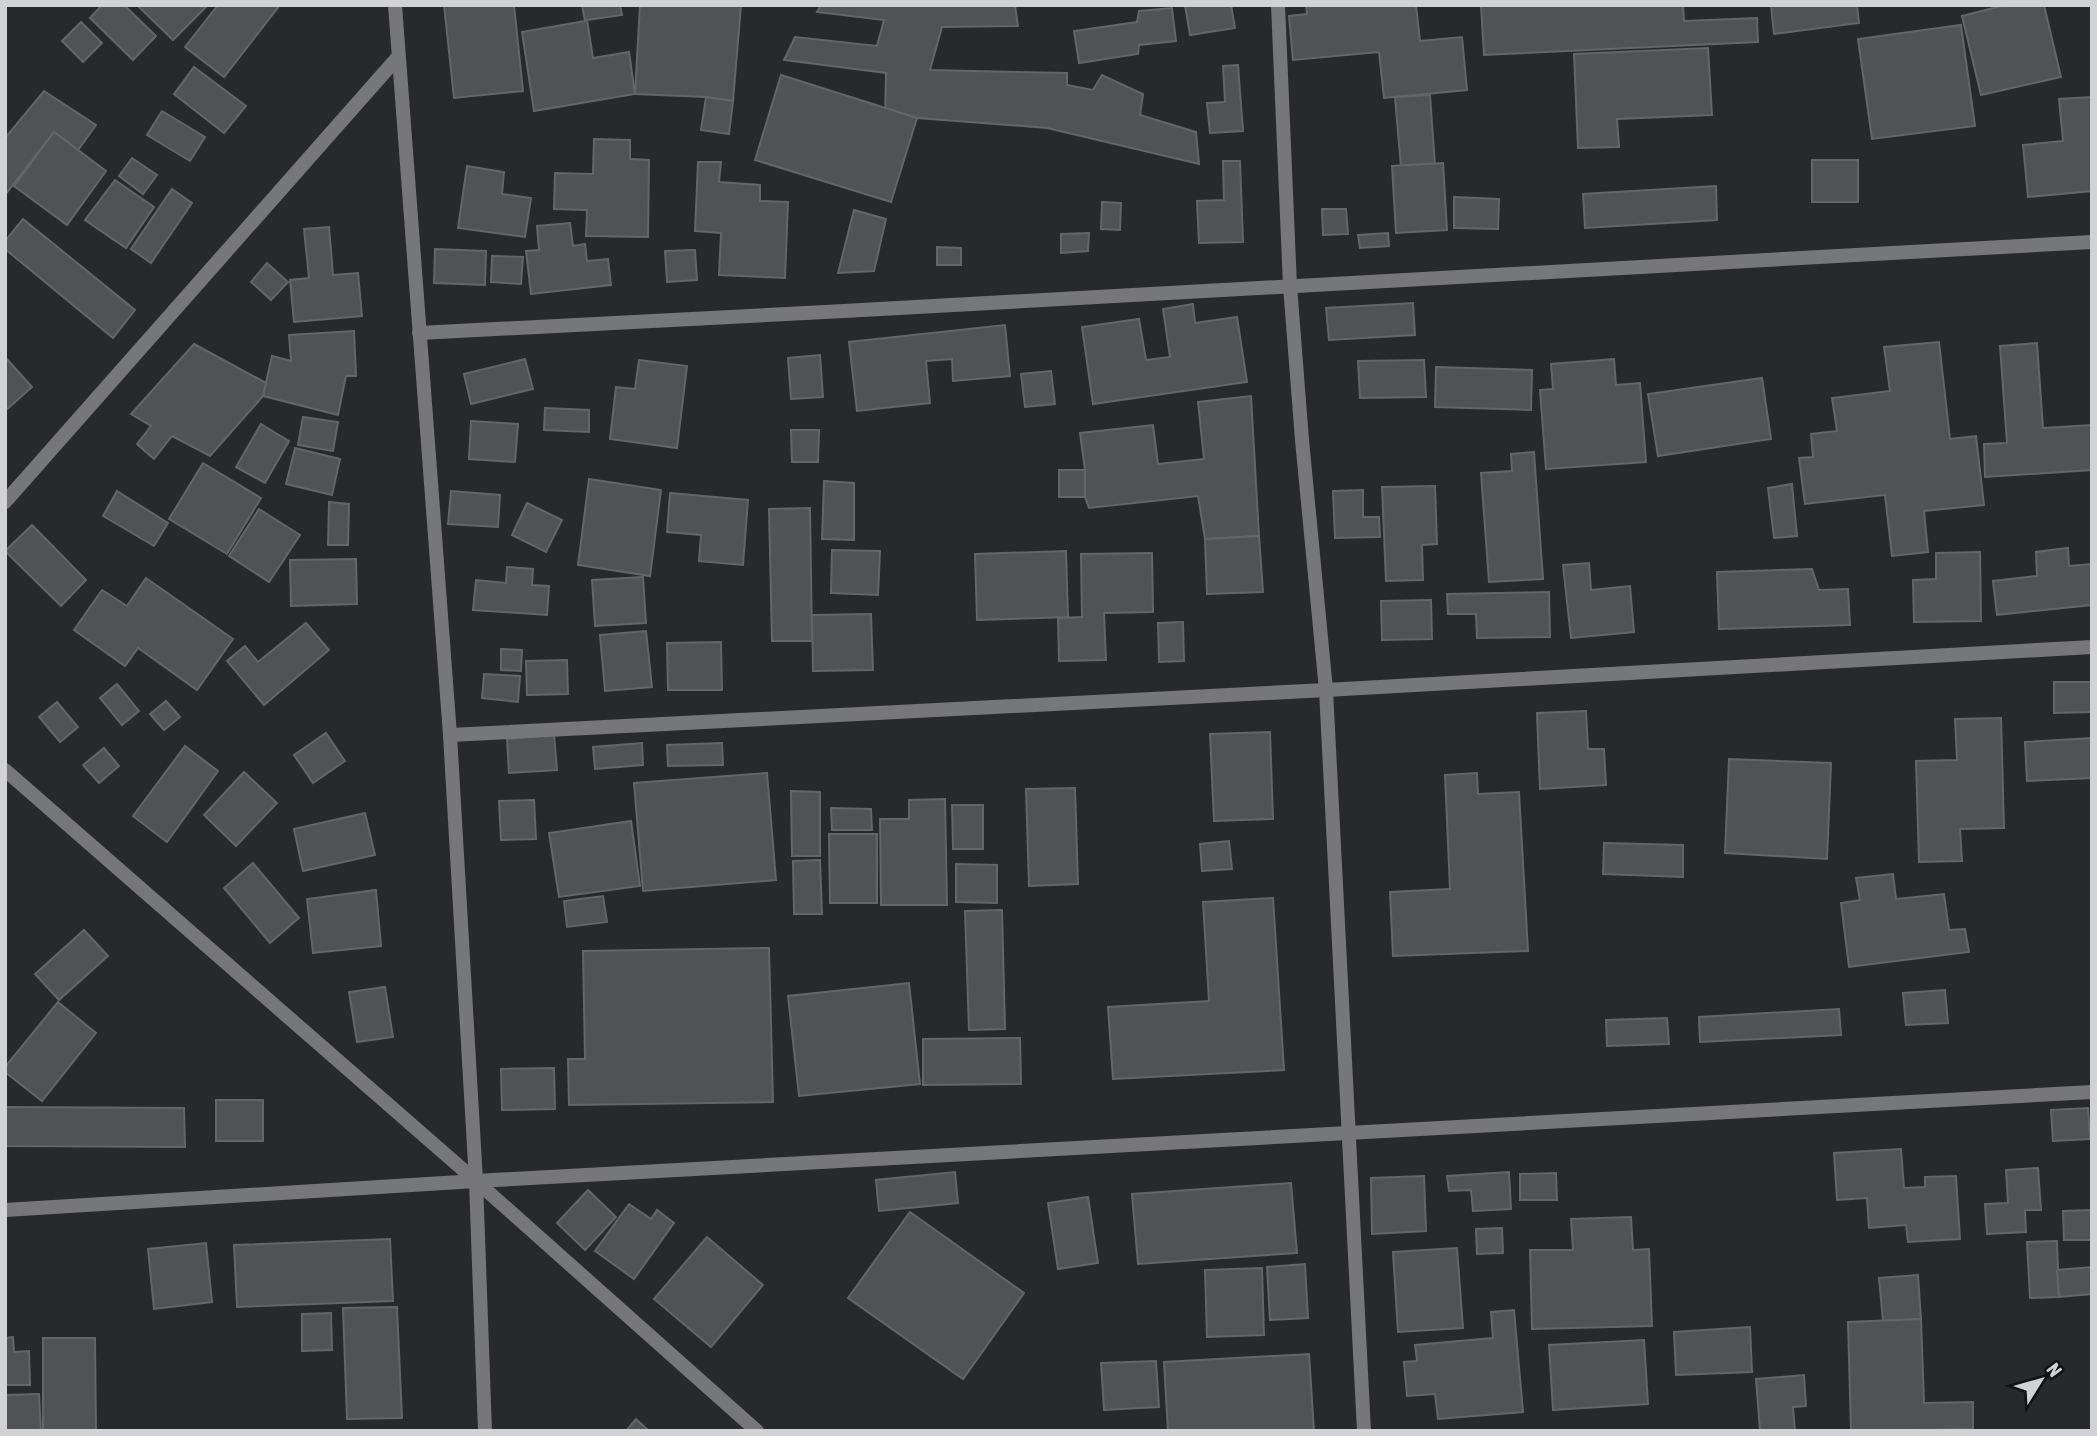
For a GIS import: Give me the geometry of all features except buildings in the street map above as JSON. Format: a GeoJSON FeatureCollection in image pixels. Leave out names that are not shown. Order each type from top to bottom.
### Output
{"type":"FeatureCollection","features":[{"type":"Feature","properties":{"kind":"street"},"geometry":{"type":"LineString","coordinates":[[395,5],[450,735],[476,1181],[485,1431]]}},
{"type":"Feature","properties":{"kind":"street"},"geometry":{"type":"LineString","coordinates":[[1278,5],[1290,286],[1326,690],[1364,1431]]}},
{"type":"Feature","properties":{"kind":"street"},"geometry":{"type":"LineString","coordinates":[[5,502],[398,57]]}},
{"type":"Feature","properties":{"kind":"street"},"geometry":{"type":"LineString","coordinates":[[419,333],[2092,242]]}},
{"type":"Feature","properties":{"kind":"street"},"geometry":{"type":"LineString","coordinates":[[450,735],[2092,648]]}},
{"type":"Feature","properties":{"kind":"street"},"geometry":{"type":"LineString","coordinates":[[5,770],[476,1181],[757,1431]]}},
{"type":"Feature","properties":{"kind":"street"},"geometry":{"type":"LineString","coordinates":[[5,1210],[476,1181],[2092,1092]]}}]}
